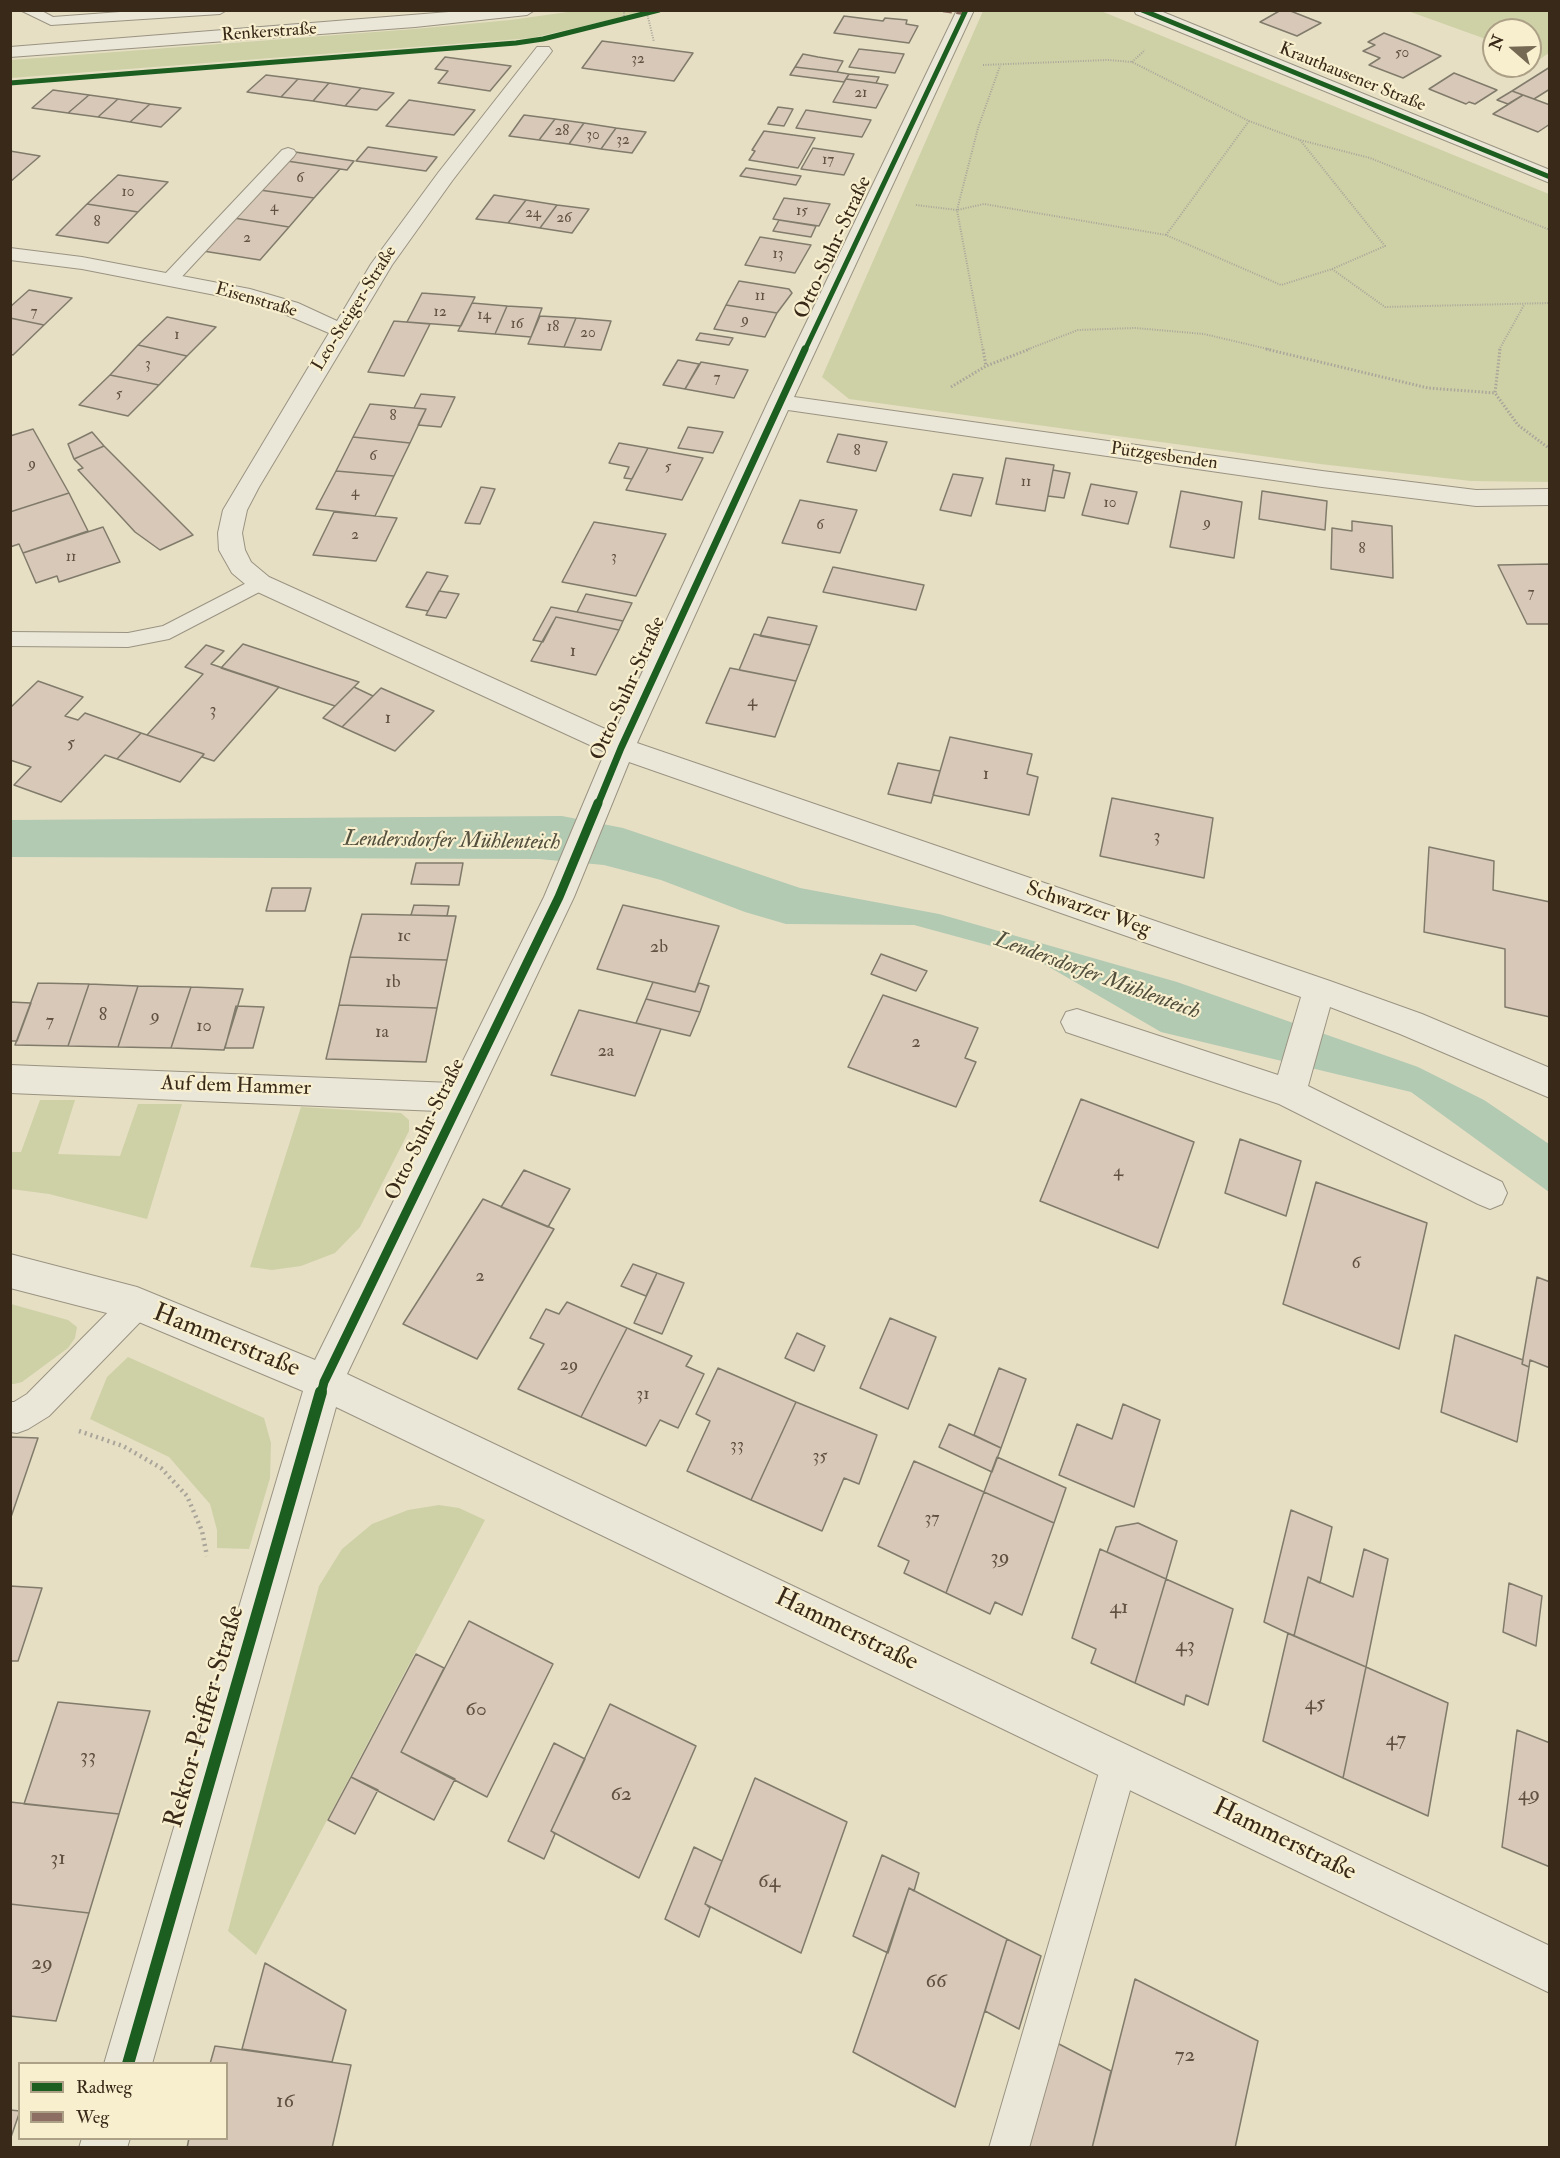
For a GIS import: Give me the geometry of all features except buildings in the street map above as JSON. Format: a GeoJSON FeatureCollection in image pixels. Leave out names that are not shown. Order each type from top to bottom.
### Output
{"type":"FeatureCollection","features":[{"type":"Feature","properties":{"kind":"street","name":"Renkerstraße"},"geometry":{"type":"LineString","coordinates":[[10,52],[415,22],[527,10]]}},
{"type":"Feature","properties":{"kind":"street","name":"Otto-Suhr-Straße"},"geometry":{"type":"LineString","coordinates":[[324,1382],[559,897],[621,748],[780,402],[966,10]]}},
{"type":"Feature","properties":{"kind":"street","name":"Krauthausener Straße"},"geometry":{"type":"LineString","coordinates":[[1142,10],[1550,177]]}},
{"type":"Feature","properties":{"kind":"street","name":"Leo-Steiger-Straße"},"geometry":{"type":"LineString","coordinates":[[543,51],[445,177],[389,254],[340,330],[235,510],[230,533],[232,550],[241,567],[260,583],[621,748]]}},
{"type":"Feature","properties":{"kind":"street","name":"Eisenstraße"},"geometry":{"type":"LineString","coordinates":[[10,254],[82,263],[250,295],[290,308],[340,330]]}},
{"type":"Feature","properties":{"kind":"street","name":"Pützgesbenden"},"geometry":{"type":"LineString","coordinates":[[780,402],[1322,480],[1476,498],[1550,497]]}},
{"type":"Feature","properties":{"kind":"street","name":"Schwarzer Weg"},"geometry":{"type":"LineString","coordinates":[[621,748],[1316,1002],[1411,1024],[1550,1084]]}},
{"type":"Feature","properties":{"kind":"street"},"geometry":{"type":"LineString","coordinates":[[1291,1085],[1316,1002]]}},
{"type":"Feature","properties":{"kind":"street"},"geometry":{"type":"LineString","coordinates":[[1077,1023],[1291,1085],[1490,1193]]}},
{"type":"Feature","properties":{"kind":"street","name":"Auf dem Hammer"},"geometry":{"type":"LineString","coordinates":[[10,1079],[461,1098]]}},
{"type":"Feature","properties":{"kind":"street","name":"Hammerstraße"},"geometry":{"type":"LineString","coordinates":[[10,1271],[137,1305],[324,1382],[1550,1970]]}},
{"type":"Feature","properties":{"kind":"street","name":"Rektor-Peiffer-Straße"},"geometry":{"type":"LineString","coordinates":[[129,2062],[324,1382]]}},
{"type":"Feature","properties":{"kind":"lane"},"geometry":{"type":"LineString","coordinates":[[27,10],[51,21],[220,10]]}},
{"type":"Feature","properties":{"kind":"lane"},"geometry":{"type":"LineString","coordinates":[[170,279],[288,153]]}},
{"type":"Feature","properties":{"kind":"lane"},"geometry":{"type":"LineString","coordinates":[[10,639],[128,640],[169,632],[260,583]]}},
{"type":"Feature","properties":{"kind":"lane","name":"Hammerstraße"},"geometry":{"type":"LineString","coordinates":[[14,1417],[38,1405],[137,1305]]}},
{"type":"Feature","properties":{"kind":"lane"},"geometry":{"type":"LineString","coordinates":[[1009,2148],[1120,1762]]}},
{"type":"Feature","properties":{"kind":"path"},"geometry":{"type":"LineString","coordinates":[[624,10],[624,18]]}},
{"type":"Feature","properties":{"kind":"path"},"geometry":{"type":"LineString","coordinates":[[647,13],[654,42]]}},
{"type":"Feature","properties":{"kind":"path"},"geometry":{"type":"LineString","coordinates":[[943,60],[1000,66],[1124,60],[1152,70],[1249,121],[1299,140],[1370,158],[1550,230]]}},
{"type":"Feature","properties":{"kind":"path"},"geometry":{"type":"LineString","coordinates":[[986,366],[957,210],[978,128],[1000,66]]}},
{"type":"Feature","properties":{"kind":"path"},"geometry":{"type":"LineString","coordinates":[[1166,235],[1249,121]]}},
{"type":"Feature","properties":{"kind":"path"},"geometry":{"type":"LineString","coordinates":[[876,200],[957,210],[984,204],[1166,235],[1281,285],[1332,269],[1385,246],[1299,140]]}},
{"type":"Feature","properties":{"kind":"path"},"geometry":{"type":"LineString","coordinates":[[1332,269],[1385,307],[1550,303]]}},
{"type":"Feature","properties":{"kind":"path"},"geometry":{"type":"LineString","coordinates":[[1525,304],[1499,350],[1495,393],[1518,425],[1550,449]]}},
{"type":"Feature","properties":{"kind":"path"},"geometry":{"type":"LineString","coordinates":[[897,419],[986,366],[1078,330],[1135,328],[1204,334],[1428,388],[1495,393]]}},
{"type":"Feature","properties":{"kind":"path"},"geometry":{"type":"LineString","coordinates":[[14,1417],[67,1426],[123,1446],[161,1468],[187,1497],[202,1531],[207,1556]]}},
{"type":"Feature","properties":{"kind":"shaded area"},"geometry":{"type":"Polygon","coordinates":[[[575,11],[648,11],[532,38],[11,78],[11,60],[414,29],[575,11]]]}},
{"type":"Feature","properties":{"kind":"shaded area"},"geometry":{"type":"Polygon","coordinates":[[[983,11],[1101,11],[1549,194],[1549,482],[1471,481],[1320,464],[849,399],[822,377],[983,11]]]}},
{"type":"Feature","properties":{"kind":"shaded area"},"geometry":{"type":"Polygon","coordinates":[[[1408,11],[1549,11],[1549,53],[1542,58],[1542,18],[1482,18],[1482,38],[1408,11]]]}},
{"type":"Feature","properties":{"kind":"shaded area"},"geometry":{"type":"Polygon","coordinates":[[[40,1100],[75,1100],[58,1154],[120,1156],[138,1104],[182,1104],[147,1219],[49,1194],[11,1189],[11,1152],[21,1152],[40,1100]]]}},
{"type":"Feature","properties":{"kind":"shaded area"},"geometry":{"type":"Polygon","coordinates":[[[301,1107],[401,1113],[409,1120],[409,1131],[360,1227],[335,1253],[301,1266],[272,1270],[250,1267],[301,1107]]]}},
{"type":"Feature","properties":{"kind":"shaded area"},"geometry":{"type":"Polygon","coordinates":[[[11,1304],[68,1320],[77,1327],[75,1338],[68,1348],[22,1382],[14,1384],[10,1384],[11,1304]]]}},
{"type":"Feature","properties":{"kind":"shaded area"},"geometry":{"type":"Polygon","coordinates":[[[128,1357],[264,1418],[271,1443],[270,1478],[249,1549],[217,1548],[217,1530],[210,1504],[169,1457],[90,1419],[107,1377],[128,1357]]]}},
{"type":"Feature","properties":{"kind":"shaded area"},"geometry":{"type":"Polygon","coordinates":[[[439,1505],[459,1508],[485,1520],[256,1955],[228,1931],[319,1586],[342,1549],[372,1524],[408,1510],[439,1505]]]}},
{"type":"Feature","properties":{"kind":"water","name":"Lendersdorfer Mühlenteich"},"geometry":{"type":"Polygon","coordinates":[[[562,816],[623,828],[800,888],[939,914],[1177,982],[1418,1067],[1484,1100],[1549,1144],[1549,1192],[1411,1092],[1161,1032],[1032,957],[914,925],[786,924],[745,912],[661,880],[604,865],[539,859],[11,857],[10,820],[562,816]]]}},
{"type":"Feature","properties":{"kind":"marked path"},"geometry":{"type":"LineString","coordinates":[[943,10],[965,13]]}},
{"type":"Feature","properties":{"kind":"cycle path"},"geometry":{"type":"LineString","coordinates":[[10,83],[516,43],[543,39],[659,10]]}},
{"type":"Feature","properties":{"kind":"cycle path"},"geometry":{"type":"LineString","coordinates":[[129,2062],[324,1382],[559,897],[621,748],[780,402],[966,10]]}},
{"type":"Feature","properties":{"kind":"cycle path"},"geometry":{"type":"LineString","coordinates":[[1142,10],[1550,177]]}}]}
